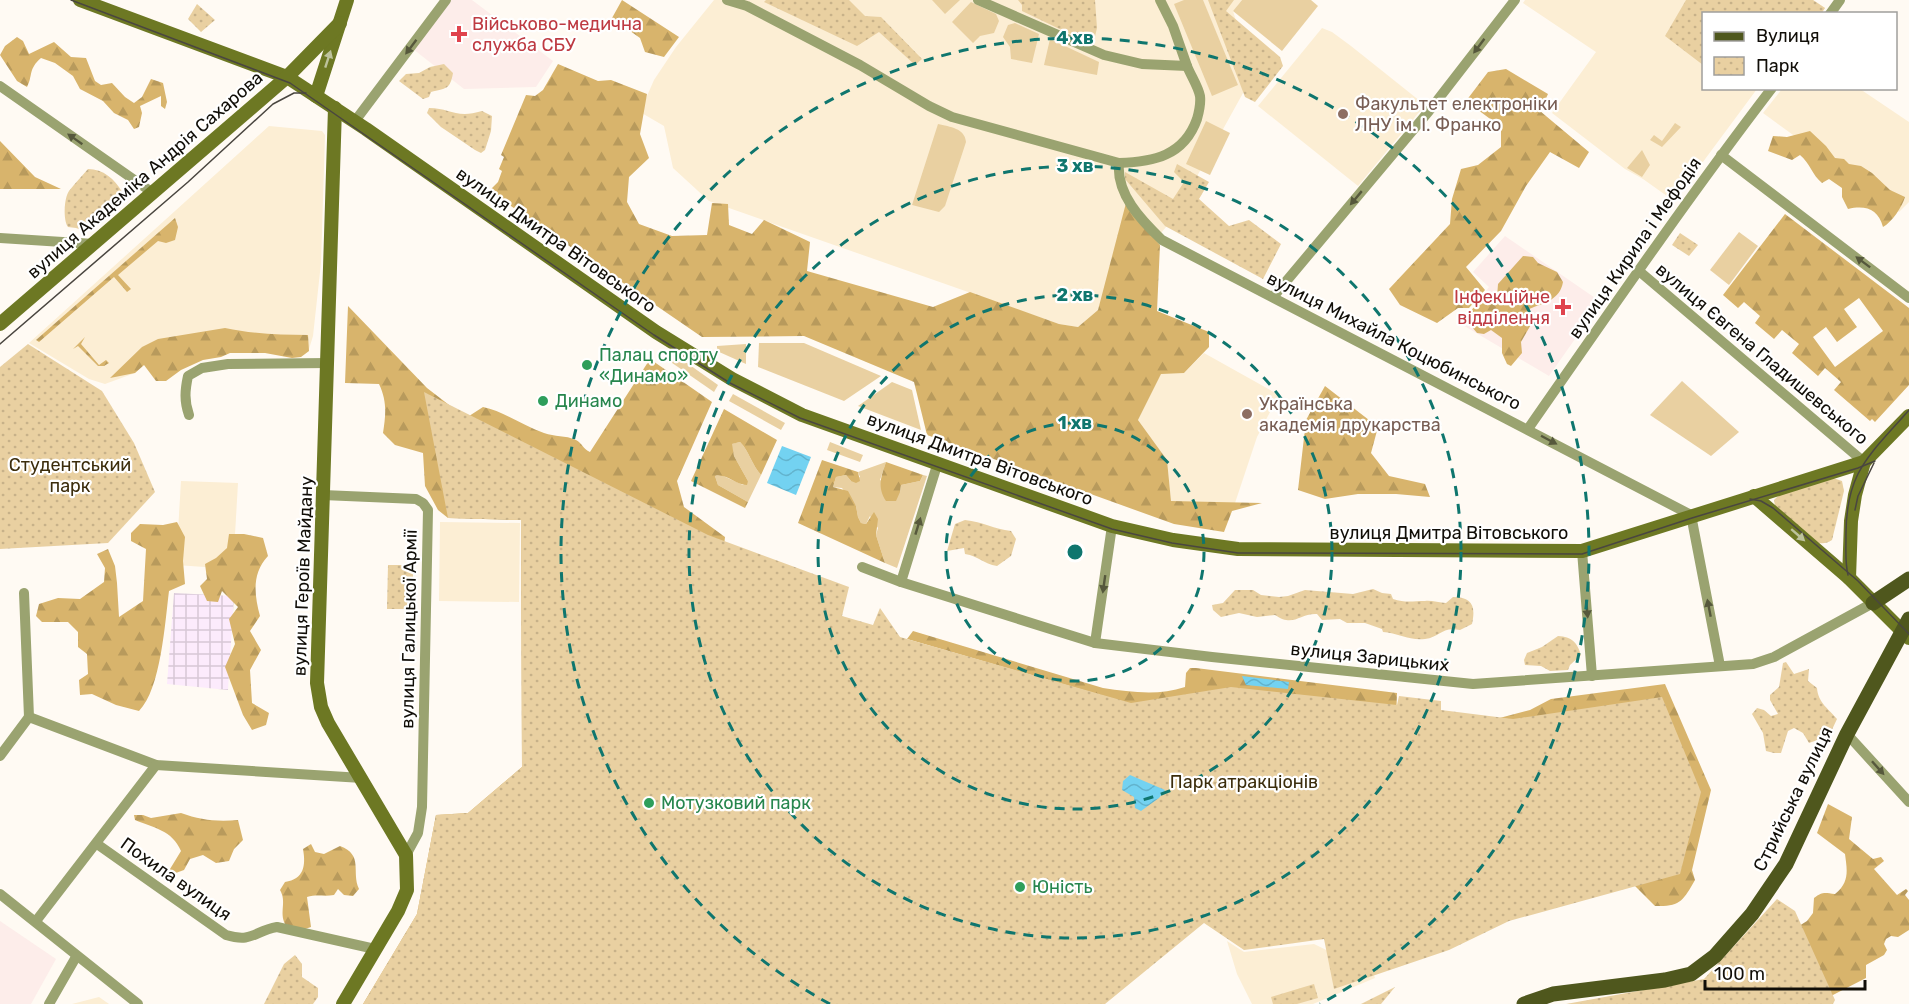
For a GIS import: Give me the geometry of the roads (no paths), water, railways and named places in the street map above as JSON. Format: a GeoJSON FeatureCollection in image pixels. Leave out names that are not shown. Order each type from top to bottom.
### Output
{"type":"FeatureCollection","features":[{"type":"Feature","properties":{"kind":"main road","name":"вулиця Дмитра Вітовського"},"geometry":{"type":"LineString","coordinates":[[81,0],[287,77],[355,121],[656,332],[732,379],[802,415],[1112,526],[1173,540],[1238,549],[1582,551],[1864,462]]}},
{"type":"Feature","properties":{"kind":"main road"},"geometry":{"type":"LineString","coordinates":[[316,96],[347,0]]}},
{"type":"Feature","properties":{"kind":"main road","name":"вулиця Академіка Андрія Сахарова"},"geometry":{"type":"LineString","coordinates":[[0,324],[287,77],[340,23]]}},
{"type":"Feature","properties":{"kind":"main road","name":"вулиця Героїв Майдану"},"geometry":{"type":"LineString","coordinates":[[335,108],[317,683],[321,707],[328,723],[406,855],[407,890],[343,1004]]}},
{"type":"Feature","properties":{"kind":"main road"},"geometry":{"type":"LineString","coordinates":[[1849,578],[1851,521],[1864,462],[1909,416]]}},
{"type":"Feature","properties":{"kind":"main road"},"geometry":{"type":"LineString","coordinates":[[1754,496],[1849,578],[1873,603],[1907,629]]}},
{"type":"Feature","properties":{"kind":"main road"},"geometry":{"type":"LineString","coordinates":[[1873,603],[1909,579]]}},
{"type":"Feature","properties":{"kind":"main road","name":"Стрийська вулиця"},"geometry":{"type":"LineString","coordinates":[[1524,1004],[1553,994],[1665,980],[1691,974],[1715,956],[1752,914],[1786,864],[1847,734],[1907,629]]}},
{"type":"Feature","properties":{"kind":"street"},"geometry":{"type":"LineString","coordinates":[[355,121],[446,0]]}},
{"type":"Feature","properties":{"kind":"street"},"geometry":{"type":"LineString","coordinates":[[727,0],[749,3],[928,106],[952,117],[1119,163],[1142,162],[1168,154],[1182,145],[1200,111],[1200,96],[1173,26],[1160,0]]}},
{"type":"Feature","properties":{"kind":"street"},"geometry":{"type":"LineString","coordinates":[[978,0],[1104,55],[1142,64],[1187,66]]}},
{"type":"Feature","properties":{"kind":"street"},"geometry":{"type":"LineString","coordinates":[[1273,297],[1430,111],[1515,0]]}},
{"type":"Feature","properties":{"kind":"street"},"geometry":{"type":"LineString","coordinates":[[0,86],[153,193]]}},
{"type":"Feature","properties":{"kind":"street","name":"вулиця Кирила і Мефодія"},"geometry":{"type":"LineString","coordinates":[[1528,429],[1721,154],[1770,90]]}},
{"type":"Feature","properties":{"kind":"street"},"geometry":{"type":"LineString","coordinates":[[1721,154],[1909,298]]}},
{"type":"Feature","properties":{"kind":"street","name":"вулиця Михайла Коцюбинського"},"geometry":{"type":"LineString","coordinates":[[1119,163],[1118,176],[1127,199],[1162,240],[1691,515]]}},
{"type":"Feature","properties":{"kind":"street"},"geometry":{"type":"LineString","coordinates":[[0,238],[94,244]]}},
{"type":"Feature","properties":{"kind":"street","name":"вулиця Євгена Гладишевського"},"geometry":{"type":"LineString","coordinates":[[1639,271],[1864,462]]}},
{"type":"Feature","properties":{"kind":"street"},"geometry":{"type":"LineString","coordinates":[[189,415],[185,391],[188,376],[202,368],[228,364],[328,363]]}},
{"type":"Feature","properties":{"kind":"street"},"geometry":{"type":"LineString","coordinates":[[901,582],[938,462]]}},
{"type":"Feature","properties":{"kind":"street","name":"вулиця Галицької Армії"},"geometry":{"type":"LineString","coordinates":[[323,495],[416,499],[423,502],[428,510],[422,807],[418,833],[406,855]]}},
{"type":"Feature","properties":{"kind":"street"},"geometry":{"type":"LineString","coordinates":[[1691,515],[1720,666]]}},
{"type":"Feature","properties":{"kind":"street"},"geometry":{"type":"LineString","coordinates":[[1095,643],[1112,526]]}},
{"type":"Feature","properties":{"kind":"street"},"geometry":{"type":"LineString","coordinates":[[1582,551],[1592,676]]}},
{"type":"Feature","properties":{"kind":"street","name":"вулиця Зарицьких"},"geometry":{"type":"LineString","coordinates":[[862,567],[901,582],[1095,643],[1473,684],[1753,664],[1774,657],[1873,603]]}},
{"type":"Feature","properties":{"kind":"street"},"geometry":{"type":"LineString","coordinates":[[0,756],[29,717],[24,593]]}},
{"type":"Feature","properties":{"kind":"street"},"geometry":{"type":"LineString","coordinates":[[29,717],[156,765],[362,778]]}},
{"type":"Feature","properties":{"kind":"street"},"geometry":{"type":"LineString","coordinates":[[1847,734],[1909,802]]}},
{"type":"Feature","properties":{"kind":"street"},"geometry":{"type":"LineString","coordinates":[[36,921],[156,765]]}},
{"type":"Feature","properties":{"kind":"street","name":"Похила вулиця"},"geometry":{"type":"LineString","coordinates":[[98,843],[226,935],[238,939],[255,937],[264,929],[277,927],[375,949]]}},
{"type":"Feature","properties":{"kind":"street"},"geometry":{"type":"LineString","coordinates":[[0,894],[36,921],[76,957],[138,1004]]}},
{"type":"Feature","properties":{"kind":"street"},"geometry":{"type":"LineString","coordinates":[[49,1004],[76,957]]}},
{"type":"Feature","properties":{"kind":"water"},"geometry":{"type":"Polygon","coordinates":[[[782,446],[811,457],[796,495],[767,483],[782,446]]]}},
{"type":"Feature","properties":{"kind":"water"},"geometry":{"type":"Polygon","coordinates":[[[1242,676],[1289,682],[1288,689],[1246,685],[1242,676]]]}},
{"type":"Feature","properties":{"kind":"water"},"geometry":{"type":"Polygon","coordinates":[[[1130,775],[1165,790],[1159,798],[1141,811],[1135,808],[1134,797],[1122,790],[1123,781],[1130,775]]]}},
{"type":"Feature","properties":{"kind":"tram line"},"geometry":{"type":"LineString","coordinates":[[71,0],[290,83],[654,335],[730,383],[800,418],[1112,529],[1172,543],[1238,553],[1582,554],[1875,461]]}},
{"type":"Feature","properties":{"kind":"tram line"},"geometry":{"type":"LineString","coordinates":[[0,344],[188,182],[273,104],[294,93],[306,93]]}},
{"type":"Feature","properties":{"kind":"tram line"},"geometry":{"type":"LineString","coordinates":[[1848,575],[1846,566],[1847,515],[1855,481],[1871,453],[1909,410]]}},
{"type":"Feature","properties":{"kind":"tram line"},"geometry":{"type":"LineString","coordinates":[[1855,510],[1858,496],[1874,463]]}},
{"type":"Feature","properties":{"kind":"tram line"},"geometry":{"type":"LineString","coordinates":[[1750,499],[1761,501],[1773,508],[1858,581],[1909,634]]}},
{"type":"Feature","properties":{"kind":"place","name":"Військово-медична служба СБУ"},"geometry":{"type":"Point","coordinates":[459,34]}},
{"type":"Feature","properties":{"kind":"place","name":"Факультет електроніки ЛНУ ім. І. Франко"},"geometry":{"type":"Point","coordinates":[1343,114]}},
{"type":"Feature","properties":{"kind":"place","name":"Інфекційне відділення"},"geometry":{"type":"Point","coordinates":[1563,307]}},
{"type":"Feature","properties":{"kind":"place","name":"Палац спорту «Динамо»"},"geometry":{"type":"Point","coordinates":[587,365]}},
{"type":"Feature","properties":{"kind":"place","name":"Динамо"},"geometry":{"type":"Point","coordinates":[543,401]}},
{"type":"Feature","properties":{"kind":"place","name":"Українська академія друкарства"},"geometry":{"type":"Point","coordinates":[1247,414]}},
{"type":"Feature","properties":{"kind":"place","name":"Мотузковий парк"},"geometry":{"type":"Point","coordinates":[649,803]}},
{"type":"Feature","properties":{"kind":"place","name":"Юність"},"geometry":{"type":"Point","coordinates":[1020,887]}},
{"type":"Feature","properties":{"kind":"park label","name":"Студентський парк"},"geometry":{"type":"Point","coordinates":[70,475]}},
{"type":"Feature","properties":{"kind":"park label","name":"Парк атракціонів"},"geometry":{"type":"Point","coordinates":[1244,782]}}]}
